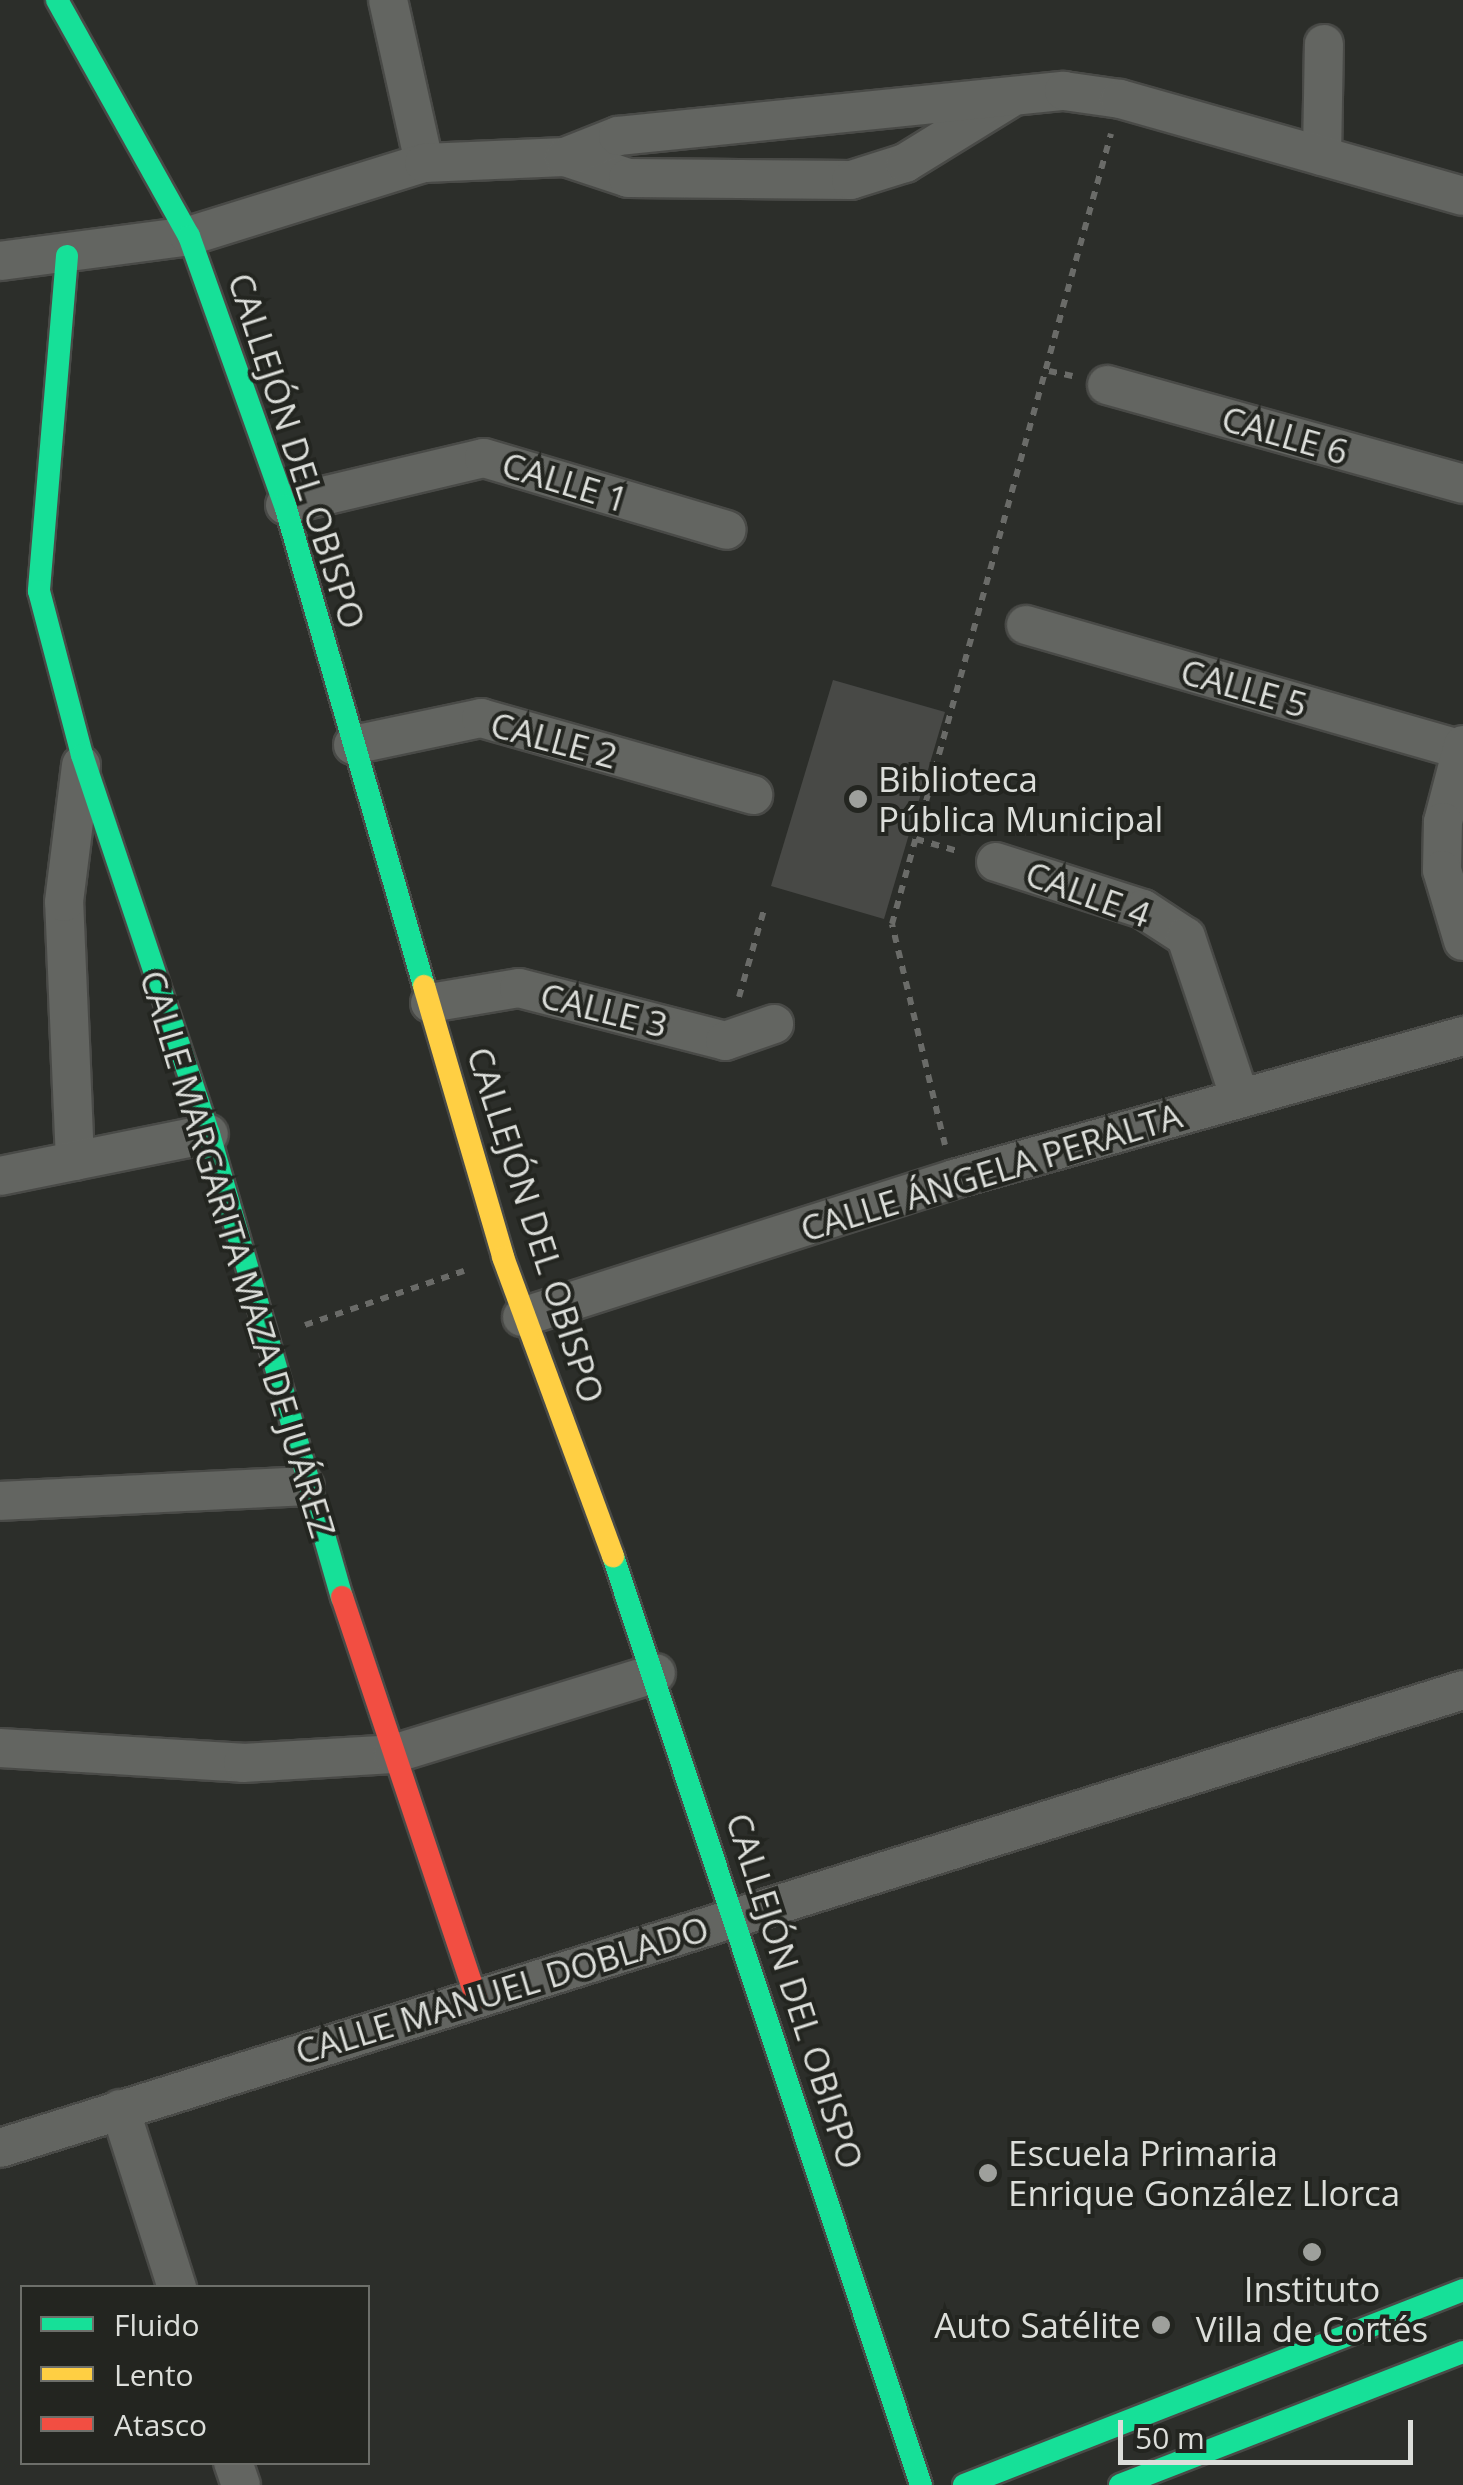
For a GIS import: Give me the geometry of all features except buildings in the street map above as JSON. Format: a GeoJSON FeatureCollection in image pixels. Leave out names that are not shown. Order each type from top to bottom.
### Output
{"type":"FeatureCollection","features":[{"type":"Feature","properties":{"kind":"street","name":"CALLEJÓN DEL OBISPO"},"geometry":{"type":"LineString","coordinates":[[57,0],[189,236],[284,505],[503,1258],[656,1673],[921,2485]]}},
{"type":"Feature","properties":{"kind":"street"},"geometry":{"type":"LineString","coordinates":[[388,0],[424,164]]}},
{"type":"Feature","properties":{"kind":"street"},"geometry":{"type":"LineString","coordinates":[[1322,156],[1324,44]]}},
{"type":"Feature","properties":{"kind":"street"},"geometry":{"type":"LineString","coordinates":[[0,261],[67,256],[189,236],[424,164],[566,157],[618,136],[1064,91],[1120,99],[1463,196]]}},
{"type":"Feature","properties":{"kind":"street"},"geometry":{"type":"LineString","coordinates":[[566,157],[628,178],[851,180],[906,164],[1016,94]]}},
{"type":"Feature","properties":{"kind":"street","name":"CALLE MARGARITA MAZA DE JUÁREZ"},"geometry":{"type":"LineString","coordinates":[[67,256],[39,592],[82,755],[208,1134],[261,1340],[305,1486],[476,1998]]}},
{"type":"Feature","properties":{"kind":"street","name":"CALLE 6"},"geometry":{"type":"LineString","coordinates":[[1107,385],[1463,484]]}},
{"type":"Feature","properties":{"kind":"street","name":"CALLE 1"},"geometry":{"type":"LineString","coordinates":[[284,505],[484,458],[727,530]]}},
{"type":"Feature","properties":{"kind":"street","name":"CALLE 5"},"geometry":{"type":"LineString","coordinates":[[1026,625],[1462,747]]}},
{"type":"Feature","properties":{"kind":"street","name":"CALLE 2"},"geometry":{"type":"LineString","coordinates":[[353,745],[481,718],[753,795]]}},
{"type":"Feature","properties":{"kind":"street"},"geometry":{"type":"LineString","coordinates":[[1462,747],[1443,822],[1442,870],[1463,942]]}},
{"type":"Feature","properties":{"kind":"street","name":"CALLE MARGARITA MAZA DE JUÁREZ"},"geometry":{"type":"LineString","coordinates":[[75,1161],[64,902],[82,755]]}},
{"type":"Feature","properties":{"kind":"street","name":"CALLE 4"},"geometry":{"type":"LineString","coordinates":[[996,862],[1143,909],[1186,937],[1240,1098]]}},
{"type":"Feature","properties":{"kind":"street","name":"CALLE 3"},"geometry":{"type":"LineString","coordinates":[[430,1003],[519,988],[725,1041]]}},
{"type":"Feature","properties":{"kind":"street"},"geometry":{"type":"LineString","coordinates":[[725,1041],[774,1024]]}},
{"type":"Feature","properties":{"kind":"street","name":"CALLE ÁNGELA PERALTA"},"geometry":{"type":"LineString","coordinates":[[522,1317],[954,1179],[1463,1036]]}},
{"type":"Feature","properties":{"kind":"street"},"geometry":{"type":"LineString","coordinates":[[0,1176],[208,1134]]}},
{"type":"Feature","properties":{"kind":"street"},"geometry":{"type":"LineString","coordinates":[[0,1501],[305,1486]]}},
{"type":"Feature","properties":{"kind":"street"},"geometry":{"type":"LineString","coordinates":[[0,1748],[243,1763],[393,1754],[656,1673]]}},
{"type":"Feature","properties":{"kind":"street","name":"CALLE MANUEL DOBLADO"},"geometry":{"type":"LineString","coordinates":[[0,2148],[1463,1690]]}},
{"type":"Feature","properties":{"kind":"street"},"geometry":{"type":"LineString","coordinates":[[120,2109],[176,2285]]}},
{"type":"Feature","properties":{"kind":"street"},"geometry":{"type":"LineString","coordinates":[[964,2485],[1463,2290]]}},
{"type":"Feature","properties":{"kind":"street"},"geometry":{"type":"LineString","coordinates":[[1120,2485],[1463,2352]]}},
{"type":"Feature","properties":{"kind":"path"},"geometry":{"type":"LineString","coordinates":[[916,839],[996,862]]}},
{"type":"Feature","properties":{"kind":"path"},"geometry":{"type":"LineString","coordinates":[[725,1041],[764,910]]}},
{"type":"Feature","properties":{"kind":"path"},"geometry":{"type":"LineString","coordinates":[[261,1340],[503,1258]]}},
{"type":"Feature","properties":{"kind":"traffic: fast"},"geometry":{"type":"LineString","coordinates":[[57,0],[189,236],[285,505],[424,986]]}},
{"type":"Feature","properties":{"kind":"traffic: fast"},"geometry":{"type":"LineString","coordinates":[[67,256],[39,591],[82,755],[209,1134],[342,1597]]}},
{"type":"Feature","properties":{"kind":"traffic: fast"},"geometry":{"type":"LineString","coordinates":[[613,1556],[921,2485]]}},
{"type":"Feature","properties":{"kind":"traffic: fast"},"geometry":{"type":"LineString","coordinates":[[964,2485],[1463,2290]]}},
{"type":"Feature","properties":{"kind":"traffic: fast"},"geometry":{"type":"LineString","coordinates":[[1120,2485],[1463,2352]]}},
{"type":"Feature","properties":{"kind":"traffic: slow"},"geometry":{"type":"LineString","coordinates":[[424,986],[503,1257],[613,1556]]}},
{"type":"Feature","properties":{"kind":"traffic: jam"},"geometry":{"type":"LineString","coordinates":[[342,1597],[476,1998]]}},
{"type":"Feature","properties":{"kind":"place","name":"Biblioteca Pública Municipal"},"geometry":{"type":"Point","coordinates":[858,799]}},
{"type":"Feature","properties":{"kind":"place","name":"Escuela Primaria Enrique González Llorca"},"geometry":{"type":"Point","coordinates":[988,2173]}},
{"type":"Feature","properties":{"kind":"place","name":"Instituto Villa de Cortés"},"geometry":{"type":"Point","coordinates":[1312,2252]}},
{"type":"Feature","properties":{"kind":"place","name":"Auto Satélite"},"geometry":{"type":"Point","coordinates":[1161,2325]}}]}
